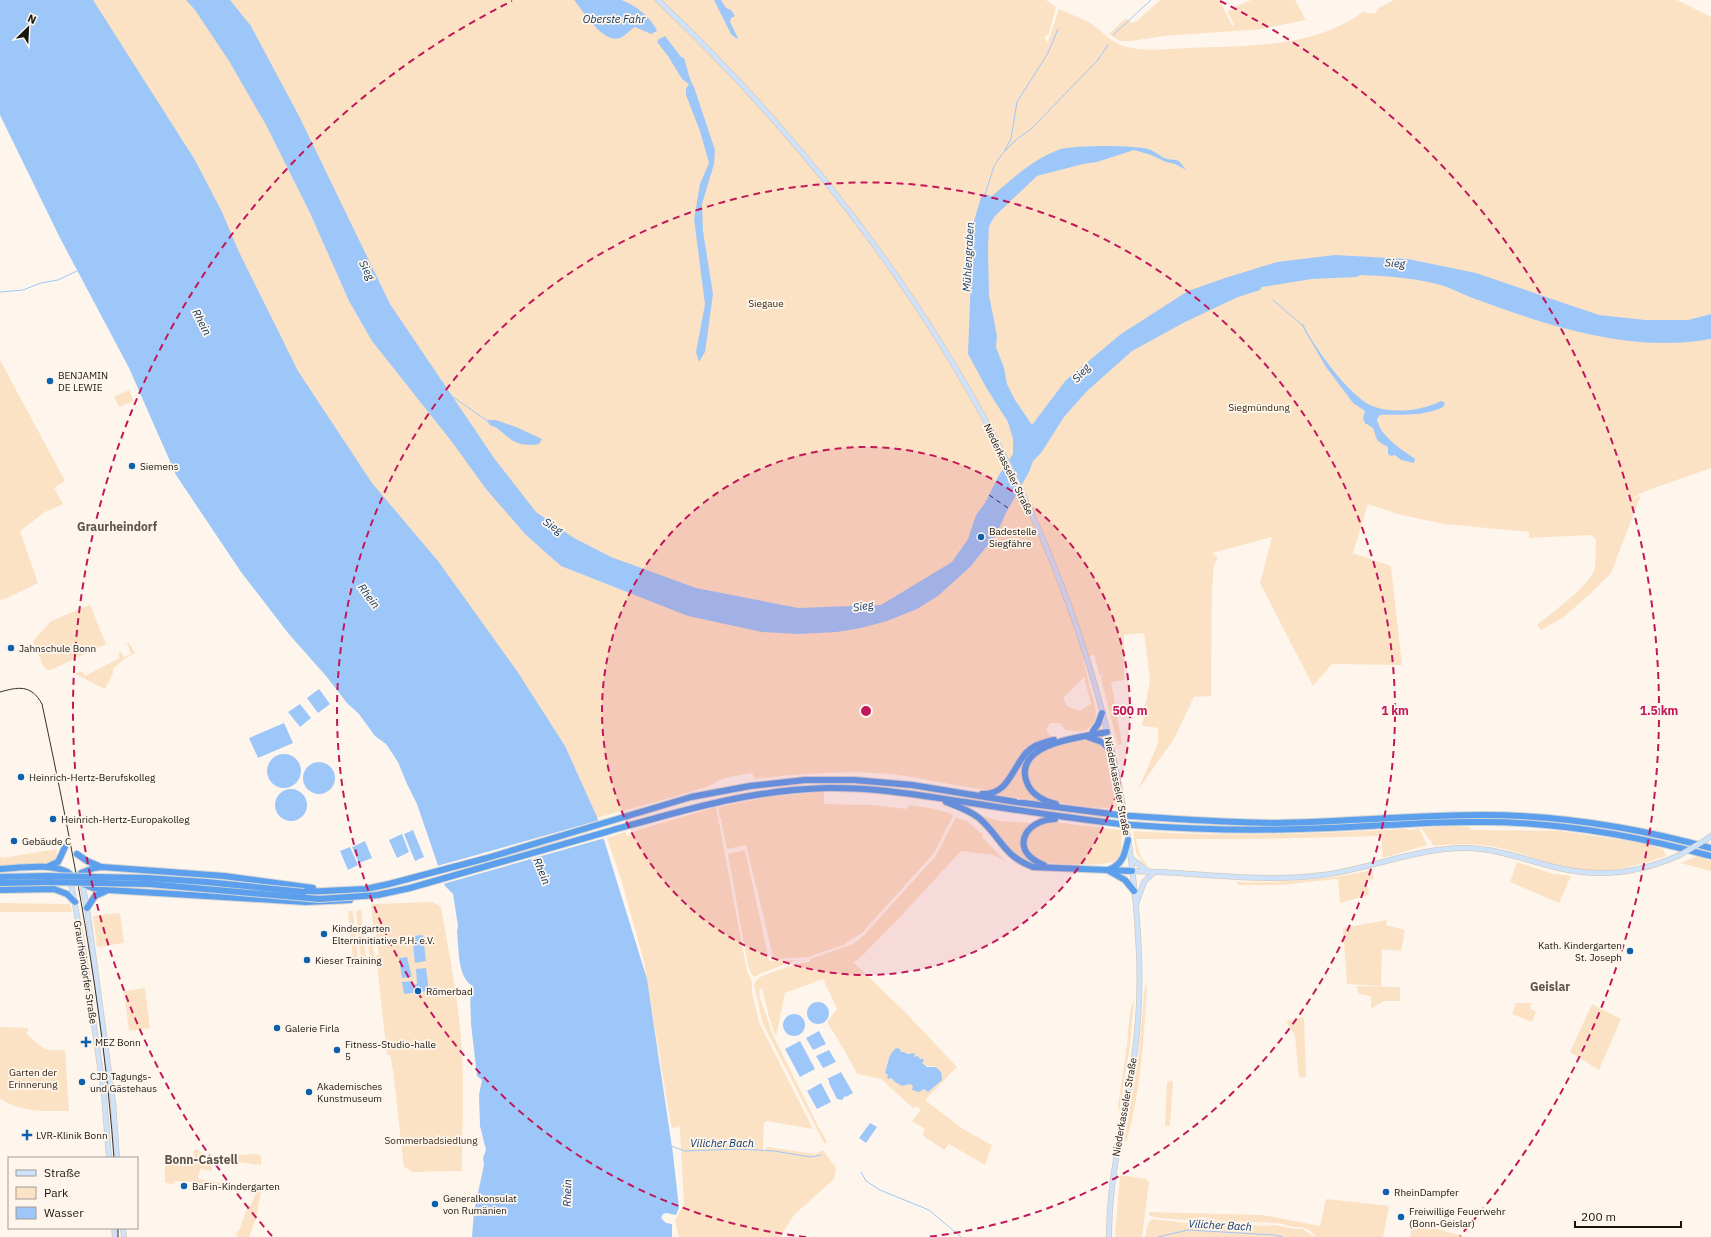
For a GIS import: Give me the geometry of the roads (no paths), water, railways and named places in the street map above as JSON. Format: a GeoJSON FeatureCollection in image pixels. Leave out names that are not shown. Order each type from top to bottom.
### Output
{"type":"FeatureCollection","features":[{"type":"Feature","properties":{"kind":"highway"},"geometry":{"type":"LineString","coordinates":[[1093,731],[1098,724],[1102,713]]}},
{"type":"Feature","properties":{"kind":"highway"},"geometry":{"type":"LineString","coordinates":[[962,793],[986,794],[1001,788],[1007,782],[1026,754],[1041,743],[1093,731],[1107,730]]}},
{"type":"Feature","properties":{"kind":"highway"},"geometry":{"type":"LineString","coordinates":[[1083,812],[1047,802],[1037,796],[1027,782],[1025,769],[1031,757],[1042,748],[1055,743],[1087,737],[1107,730]]}},
{"type":"Feature","properties":{"kind":"highway"},"geometry":{"type":"LineString","coordinates":[[1087,737],[1102,742],[1112,751]]}},
{"type":"Feature","properties":{"kind":"highway"},"geometry":{"type":"LineString","coordinates":[[0,883],[47,879],[147,878],[206,882],[304,892],[366,889],[423,876],[494,856],[691,797],[722,790],[806,780],[838,779],[912,785],[1083,812],[1193,820],[1276,823],[1439,816],[1520,816],[1608,825],[1681,839],[1711,848]]}},
{"type":"Feature","properties":{"kind":"highway"},"geometry":{"type":"LineString","coordinates":[[83,884],[93,888],[108,890],[306,902],[354,899],[410,888],[725,799],[784,790],[828,788],[872,789],[915,794],[1071,819],[1183,829],[1239,830],[1438,823],[1520,823],[1606,832],[1639,838],[1711,856]]}},
{"type":"Feature","properties":{"kind":"highway"},"geometry":{"type":"LineString","coordinates":[[915,794],[954,804],[970,812],[989,828],[1012,856],[1033,867],[1132,871]]}},
{"type":"Feature","properties":{"kind":"highway"},"geometry":{"type":"LineString","coordinates":[[1049,867],[1036,862],[1027,855],[1024,846],[1025,834],[1036,823],[1046,819],[1071,819]]}},
{"type":"Feature","properties":{"kind":"highway"},"geometry":{"type":"LineString","coordinates":[[1108,870],[1120,862],[1128,840]]}},
{"type":"Feature","properties":{"kind":"highway"},"geometry":{"type":"LineString","coordinates":[[48,867],[58,862],[65,847]]}},
{"type":"Feature","properties":{"kind":"highway"},"geometry":{"type":"LineString","coordinates":[[77,854],[87,861],[102,867]]}},
{"type":"Feature","properties":{"kind":"highway"},"geometry":{"type":"LineString","coordinates":[[0,869],[48,867],[66,870],[70,874]]}},
{"type":"Feature","properties":{"kind":"highway"},"geometry":{"type":"LineString","coordinates":[[54,889],[94,868],[102,867],[224,876],[340,891]]}},
{"type":"Feature","properties":{"kind":"highway"},"geometry":{"type":"LineString","coordinates":[[1108,870],[1125,880],[1134,891]]}},
{"type":"Feature","properties":{"kind":"highway"},"geometry":{"type":"LineString","coordinates":[[0,877],[149,884],[319,899],[378,895]]}},
{"type":"Feature","properties":{"kind":"highway"},"geometry":{"type":"LineString","coordinates":[[0,890],[54,889],[67,894],[75,902]]}},
{"type":"Feature","properties":{"kind":"highway"},"geometry":{"type":"LineString","coordinates":[[87,908],[95,896],[108,890]]}},
{"type":"Feature","properties":{"kind":"main road","name":"Niederkasseler Straße"},"geometry":{"type":"LineString","coordinates":[[658,0],[758,102],[841,199],[889,264],[941,344],[994,437],[1030,512],[1067,600],[1089,662],[1112,751],[1131,858],[1139,953],[1137,1028],[1128,1091],[1112,1174],[1109,1204],[1109,1237]]}},
{"type":"Feature","properties":{"kind":"main road"},"geometry":{"type":"LineString","coordinates":[[1132,871],[1252,878],[1298,877],[1347,871],[1433,850],[1466,848],[1485,849],[1505,853],[1577,872],[1617,873],[1644,868],[1680,855],[1709,837]]}},
{"type":"Feature","properties":{"kind":"main road"},"geometry":{"type":"LineString","coordinates":[[1131,858],[1151,872]]}},
{"type":"Feature","properties":{"kind":"main road"},"geometry":{"type":"LineString","coordinates":[[1135,907],[1144,882],[1151,872]]}},
{"type":"Feature","properties":{"kind":"main road"},"geometry":{"type":"LineString","coordinates":[[70,874],[83,884]]}},
{"type":"Feature","properties":{"kind":"main road","name":"Graurheindorfer Straße"},"geometry":{"type":"LineString","coordinates":[[76,878],[75,902],[104,1095],[109,1157]]}},
{"type":"Feature","properties":{"kind":"main road","name":"Graurheindorfer Straße"},"geometry":{"type":"LineString","coordinates":[[83,884],[113,1102],[117,1157]]}},
{"type":"Feature","properties":{"kind":"water","name":"Rhein"},"geometry":{"type":"Polygon","coordinates":[[[0,0],[93,0],[195,160],[222,212],[239,252],[298,371],[372,483],[438,561],[517,671],[565,746],[597,817],[647,979],[673,1154],[679,1208],[676,1215],[666,1213],[663,1214],[661,1218],[666,1223],[672,1224],[672,1237],[472,1237],[474,1211],[484,1165],[483,1158],[486,1150],[480,1126],[479,1095],[482,1080],[477,1076],[471,1024],[470,991],[473,986],[468,982],[461,969],[457,931],[458,926],[453,894],[445,886],[417,804],[398,762],[386,744],[375,736],[359,714],[347,703],[326,676],[288,633],[241,572],[176,475],[129,368],[59,236],[0,115],[0,0]]]}},
{"type":"Feature","properties":{"kind":"water","name":"Sieg"},"geometry":{"type":"Polygon","coordinates":[[[186,0],[230,0],[251,26],[300,118],[390,304],[494,458],[536,512],[574,538],[611,557],[696,588],[798,608],[881,605],[952,562],[968,539],[976,515],[985,503],[999,475],[1013,454],[1013,439],[1008,422],[987,389],[968,354],[973,224],[982,194],[989,195],[991,197],[1015,176],[1033,163],[1061,149],[1091,146],[1141,148],[1151,150],[1167,159],[1179,161],[1186,170],[1175,164],[1134,150],[1097,162],[1083,164],[1037,176],[995,216],[989,226],[988,247],[989,295],[997,336],[996,347],[1004,368],[1007,384],[1015,400],[1032,425],[1066,380],[1121,334],[1188,291],[1277,262],[1335,255],[1408,259],[1476,273],[1599,315],[1645,320],[1688,320],[1711,314],[1711,339],[1652,343],[1592,335],[1563,328],[1506,310],[1444,286],[1402,278],[1360,275],[1357,277],[1312,279],[1262,287],[1260,290],[1238,297],[1185,322],[1132,351],[1086,392],[1064,417],[1041,453],[1033,461],[1029,472],[1007,511],[996,535],[970,567],[938,596],[917,609],[887,621],[861,628],[837,632],[799,634],[762,632],[688,616],[561,566],[526,535],[486,489],[452,442],[372,341],[349,301],[310,213],[266,125],[229,61],[195,10],[186,0]]]}},
{"type":"Feature","properties":{"kind":"water","name":"Oberste Fahr"},"geometry":{"type":"Polygon","coordinates":[[[574,0],[621,0],[642,12],[655,26],[657,31],[651,34],[635,27],[624,36],[614,39],[607,36],[594,26],[574,0]]]}},
{"type":"Feature","properties":{"kind":"water"},"geometry":{"type":"Polygon","coordinates":[[[714,0],[721,0],[726,8],[731,10],[735,16],[731,18],[730,22],[738,38],[737,39],[731,34],[714,0]]]}},
{"type":"Feature","properties":{"kind":"water","name":"Oberste Fahr"},"geometry":{"type":"Polygon","coordinates":[[[665,36],[681,57],[684,58],[689,77],[694,87],[715,150],[714,164],[702,204],[703,231],[713,294],[705,352],[699,362],[696,352],[705,304],[694,219],[700,184],[709,163],[700,131],[686,95],[686,89],[689,84],[682,79],[668,56],[657,42],[665,36]]]}},
{"type":"Feature","properties":{"kind":"water"},"geometry":{"type":"Polygon","coordinates":[[[1301,324],[1303,324],[1315,345],[1333,370],[1353,392],[1363,401],[1372,406],[1398,411],[1425,407],[1441,401],[1444,402],[1445,404],[1443,407],[1428,412],[1420,414],[1380,415],[1377,419],[1386,436],[1414,458],[1414,463],[1401,460],[1395,455],[1391,456],[1388,454],[1388,447],[1379,442],[1373,428],[1365,423],[1363,419],[1365,411],[1353,403],[1326,367],[1301,324]]]}},
{"type":"Feature","properties":{"kind":"water"},"geometry":{"type":"Polygon","coordinates":[[[486,420],[496,420],[542,439],[539,444],[531,445],[515,442],[498,429],[491,426],[486,420]]]}},
{"type":"Feature","properties":{"kind":"water"},"geometry":{"type":"Polygon","coordinates":[[[319,689],[330,704],[318,713],[307,698],[319,689]]]}},
{"type":"Feature","properties":{"kind":"water"},"geometry":{"type":"Polygon","coordinates":[[[300,704],[311,718],[300,727],[288,712],[300,704]]]}},
{"type":"Feature","properties":{"kind":"water"},"geometry":{"type":"Polygon","coordinates":[[[284,723],[293,743],[258,758],[249,738],[284,723]]]}},
{"type":"Feature","properties":{"kind":"water"},"geometry":{"type":"Polygon","coordinates":[[[284,754],[296,759],[301,771],[296,783],[284,788],[272,783],[267,771],[272,759],[284,754]]]}},
{"type":"Feature","properties":{"kind":"water"},"geometry":{"type":"Polygon","coordinates":[[[316,762],[322,762],[331,766],[335,778],[331,790],[322,794],[316,794],[307,790],[303,781],[303,775],[307,766],[316,762]]]}},
{"type":"Feature","properties":{"kind":"water"},"geometry":{"type":"Polygon","coordinates":[[[288,789],[294,789],[304,796],[307,805],[306,811],[300,818],[294,821],[288,821],[278,814],[275,808],[275,802],[282,792],[288,789]]]}},
{"type":"Feature","properties":{"kind":"water"},"geometry":{"type":"Polygon","coordinates":[[[413,830],[424,857],[415,861],[404,834],[413,830]]]}},
{"type":"Feature","properties":{"kind":"water"},"geometry":{"type":"Polygon","coordinates":[[[402,834],[409,852],[397,858],[389,840],[402,834]]]}},
{"type":"Feature","properties":{"kind":"water"},"geometry":{"type":"Polygon","coordinates":[[[365,841],[372,858],[359,863],[352,847],[365,841]]]}},
{"type":"Feature","properties":{"kind":"water"},"geometry":{"type":"Polygon","coordinates":[[[350,847],[358,865],[348,870],[340,851],[350,847]]]}},
{"type":"Feature","properties":{"kind":"water"},"geometry":{"type":"Polygon","coordinates":[[[423,935],[426,961],[415,963],[412,936],[423,935]]]}},
{"type":"Feature","properties":{"kind":"water"},"geometry":{"type":"Polygon","coordinates":[[[407,957],[412,977],[402,978],[399,958],[407,957]]]}},
{"type":"Feature","properties":{"kind":"water"},"geometry":{"type":"Polygon","coordinates":[[[426,968],[429,991],[404,994],[402,982],[413,981],[413,985],[417,984],[416,969],[426,968]]]}},
{"type":"Feature","properties":{"kind":"water"},"geometry":{"type":"Polygon","coordinates":[[[818,1002],[826,1005],[829,1013],[826,1021],[818,1024],[810,1021],[807,1013],[810,1005],[818,1002]]]}},
{"type":"Feature","properties":{"kind":"water"},"geometry":{"type":"Polygon","coordinates":[[[794,1014],[802,1017],[805,1025],[802,1033],[794,1036],[786,1033],[783,1025],[786,1017],[794,1014]]]}},
{"type":"Feature","properties":{"kind":"water"},"geometry":{"type":"Polygon","coordinates":[[[819,1031],[826,1044],[813,1050],[806,1038],[819,1031]]]}},
{"type":"Feature","properties":{"kind":"water"},"geometry":{"type":"Polygon","coordinates":[[[800,1041],[815,1069],[800,1077],[785,1049],[800,1041]]]}},
{"type":"Feature","properties":{"kind":"water"},"geometry":{"type":"Polygon","coordinates":[[[896,1048],[907,1054],[915,1053],[914,1057],[918,1056],[920,1059],[923,1059],[924,1060],[922,1063],[927,1067],[936,1067],[941,1072],[942,1080],[928,1092],[924,1089],[919,1092],[912,1090],[913,1086],[910,1084],[902,1086],[891,1078],[887,1078],[888,1075],[885,1073],[889,1059],[891,1053],[896,1048]]]}},
{"type":"Feature","properties":{"kind":"water"},"geometry":{"type":"Polygon","coordinates":[[[829,1050],[836,1062],[823,1068],[816,1056],[829,1050]]]}},
{"type":"Feature","properties":{"kind":"water"},"geometry":{"type":"Polygon","coordinates":[[[841,1072],[853,1093],[846,1097],[845,1096],[842,1100],[837,1099],[829,1080],[827,1079],[841,1072]]]}},
{"type":"Feature","properties":{"kind":"water"},"geometry":{"type":"Polygon","coordinates":[[[821,1083],[831,1102],[817,1109],[807,1091],[821,1083]]]}},
{"type":"Feature","properties":{"kind":"water"},"geometry":{"type":"Polygon","coordinates":[[[870,1123],[877,1127],[866,1143],[859,1138],[870,1123]]]}},
{"type":"Feature","properties":{"kind":"waterway","name":"Mühlengraben"},"geometry":{"type":"LineString","coordinates":[[1113,35],[1151,0]]}},
{"type":"Feature","properties":{"kind":"waterway"},"geometry":{"type":"LineString","coordinates":[[1005,150],[1011,139],[1017,102],[1048,53],[1058,29]]}},
{"type":"Feature","properties":{"kind":"waterway","name":"Mühlengraben"},"geometry":{"type":"LineString","coordinates":[[985,195],[994,166],[1003,153],[1017,139],[1031,129],[1097,61],[1108,45]]}},
{"type":"Feature","properties":{"kind":"waterway"},"geometry":{"type":"LineString","coordinates":[[0,292],[23,290],[41,283],[58,280],[77,271]]}},
{"type":"Feature","properties":{"kind":"waterway"},"geometry":{"type":"LineString","coordinates":[[1273,300],[1301,324]]}},
{"type":"Feature","properties":{"kind":"waterway"},"geometry":{"type":"LineString","coordinates":[[453,397],[486,420]]}},
{"type":"Feature","properties":{"kind":"waterway","name":"Vilicher Bach"},"geometry":{"type":"LineString","coordinates":[[671,1146],[685,1151],[738,1149],[774,1151],[811,1157],[821,1155]]}},
{"type":"Feature","properties":{"kind":"waterway","name":"Vilicher Bach"},"geometry":{"type":"LineString","coordinates":[[861,1172],[866,1181],[880,1190],[929,1210],[961,1237]]}},
{"type":"Feature","properties":{"kind":"waterway","name":"Vilicher Bach"},"geometry":{"type":"LineString","coordinates":[[1158,1237],[1188,1230],[1274,1235],[1283,1237]]}},
{"type":"Feature","properties":{"kind":"tram line"},"geometry":{"type":"LineString","coordinates":[[0,692],[18,688],[29,690],[42,704],[86,930],[103,1044],[114,1157]]}},
{"type":"Feature","properties":{"kind":"tram line"},"geometry":{"type":"LineString","coordinates":[[118,1229],[118,1237]]}},
{"type":"Feature","properties":{"kind":"place","name":"BENJAMIN DE LEWIE"},"geometry":{"type":"Point","coordinates":[50,381]}},
{"type":"Feature","properties":{"kind":"place","name":"Siemens"},"geometry":{"type":"Point","coordinates":[132,466]}},
{"type":"Feature","properties":{"kind":"place","name":"Badestelle Siegfähre"},"geometry":{"type":"Point","coordinates":[981,537]}},
{"type":"Feature","properties":{"kind":"place","name":"Jahnschule Bonn"},"geometry":{"type":"Point","coordinates":[11,648]}},
{"type":"Feature","properties":{"kind":"place","name":"Heinrich-Hertz-Berufskolleg"},"geometry":{"type":"Point","coordinates":[21,777]}},
{"type":"Feature","properties":{"kind":"place","name":"Heinrich-Hertz-Europakolleg"},"geometry":{"type":"Point","coordinates":[53,819]}},
{"type":"Feature","properties":{"kind":"place","name":"Gebäude C"},"geometry":{"type":"Point","coordinates":[14,841]}},
{"type":"Feature","properties":{"kind":"place","name":"Kindergarten Elterninitiative P.H. e.V."},"geometry":{"type":"Point","coordinates":[324,934]}},
{"type":"Feature","properties":{"kind":"place","name":"Kath. Kindergarten St. Joseph"},"geometry":{"type":"Point","coordinates":[1630,951]}},
{"type":"Feature","properties":{"kind":"place","name":"Kieser Training"},"geometry":{"type":"Point","coordinates":[307,960]}},
{"type":"Feature","properties":{"kind":"place","name":"Römerbad"},"geometry":{"type":"Point","coordinates":[418,991]}},
{"type":"Feature","properties":{"kind":"place","name":"Galerie Firla"},"geometry":{"type":"Point","coordinates":[277,1028]}},
{"type":"Feature","properties":{"kind":"place","name":"MEZ Bonn"},"geometry":{"type":"Point","coordinates":[86,1042]}},
{"type":"Feature","properties":{"kind":"place","name":"Fitness-Studio-halle 5"},"geometry":{"type":"Point","coordinates":[337,1050]}},
{"type":"Feature","properties":{"kind":"place","name":"CJD Tagungs- und Gästehaus"},"geometry":{"type":"Point","coordinates":[82,1082]}},
{"type":"Feature","properties":{"kind":"place","name":"Akademisches Kunstmuseum"},"geometry":{"type":"Point","coordinates":[309,1092]}},
{"type":"Feature","properties":{"kind":"place","name":"LVR-Klinik Bonn"},"geometry":{"type":"Point","coordinates":[27,1135]}},
{"type":"Feature","properties":{"kind":"place","name":"BaFin-Kindergarten"},"geometry":{"type":"Point","coordinates":[184,1186]}},
{"type":"Feature","properties":{"kind":"place","name":"RheinDampfer"},"geometry":{"type":"Point","coordinates":[1386,1192]}},
{"type":"Feature","properties":{"kind":"place","name":"Generalkonsulat von Rumänien"},"geometry":{"type":"Point","coordinates":[435,1204]}},
{"type":"Feature","properties":{"kind":"place","name":"Freiwillige Feuerwehr (Bonn-Geislar)"},"geometry":{"type":"Point","coordinates":[1401,1217]}},
{"type":"Feature","properties":{"kind":"district","name":"Graurheindorf"},"geometry":{"type":"Point","coordinates":[117,527]}},
{"type":"Feature","properties":{"kind":"district","name":"Geislar"},"geometry":{"type":"Point","coordinates":[1550,987]}},
{"type":"Feature","properties":{"kind":"district","name":"Bonn-Castell"},"geometry":{"type":"Point","coordinates":[201,1160]}},
{"type":"Feature","properties":{"kind":"park label","name":"Siegaue"},"geometry":{"type":"Point","coordinates":[766,303]}},
{"type":"Feature","properties":{"kind":"park label","name":"Siegmündung"},"geometry":{"type":"Point","coordinates":[1259,407]}},
{"type":"Feature","properties":{"kind":"park label","name":"Garten der Erinnerung"},"geometry":{"type":"Point","coordinates":[33,1078]}},
{"type":"Feature","properties":{"kind":"park label","name":"Sommerbadsiedlung"},"geometry":{"type":"Point","coordinates":[431,1140]}}]}
